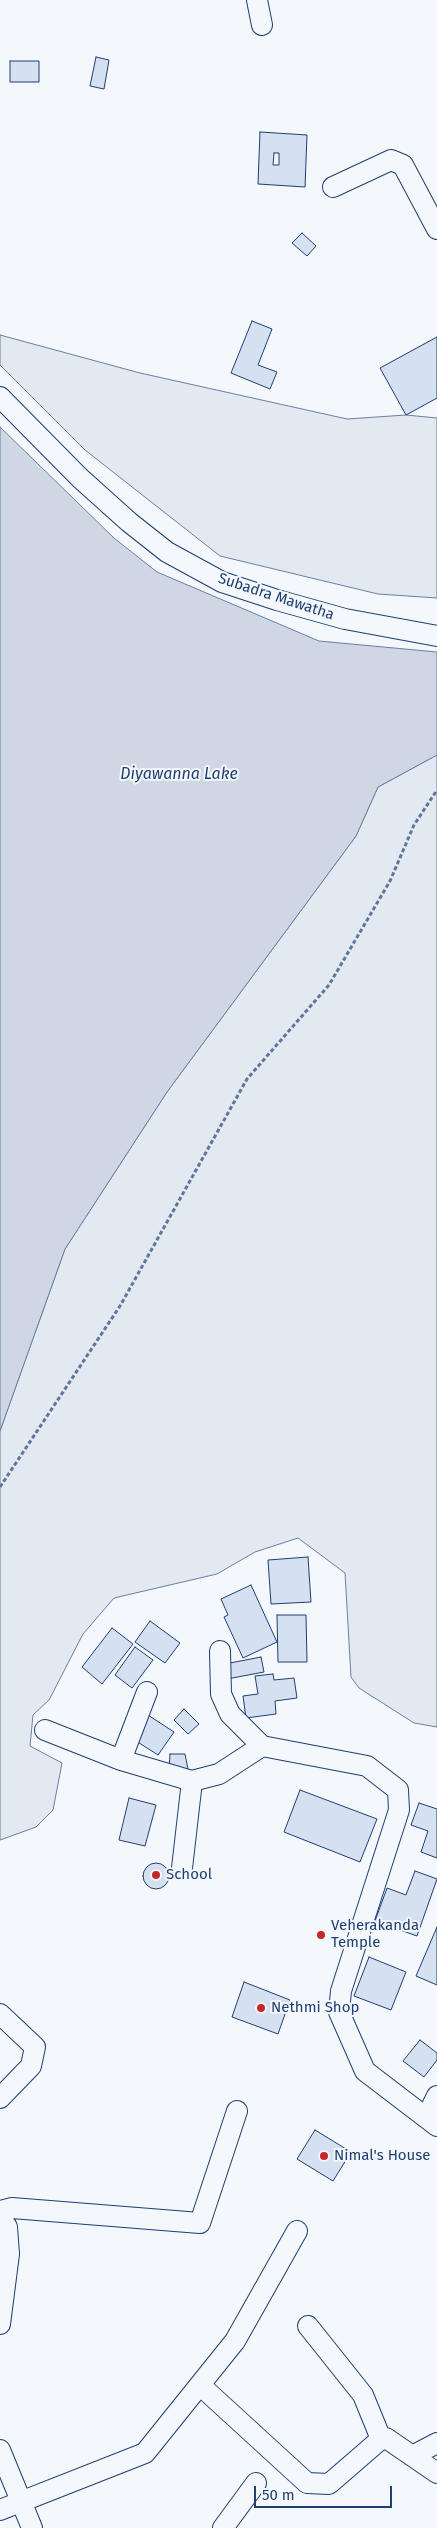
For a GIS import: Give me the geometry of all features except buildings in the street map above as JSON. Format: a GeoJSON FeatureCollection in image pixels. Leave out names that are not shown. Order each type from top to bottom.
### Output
{"type":"FeatureCollection","features":[{"type":"Feature","properties":{"kind":"street"},"geometry":{"type":"LineString","coordinates":[[257,0],[262,25]]}},
{"type":"Feature","properties":{"kind":"street"},"geometry":{"type":"LineString","coordinates":[[333,187],[391,160],[403,164],[437,229]]}},
{"type":"Feature","properties":{"kind":"street","name":"Subadra Mawatha"},"geometry":{"type":"LineString","coordinates":[[0,397],[80,478],[130,522],[168,552],[222,582],[345,619],[437,636]]}},
{"type":"Feature","properties":{"kind":"street"},"geometry":{"type":"LineString","coordinates":[[220,1651],[221,1694],[230,1714],[262,1746],[367,1766],[398,1790],[399,1810],[341,1991],[340,2012],[365,2070],[432,2121],[437,2096]]}},
{"type":"Feature","properties":{"kind":"street"},"geometry":{"type":"LineString","coordinates":[[121,1760],[147,1692]]}},
{"type":"Feature","properties":{"kind":"street"},"geometry":{"type":"LineString","coordinates":[[45,1730],[121,1760],[192,1781],[219,1774],[262,1746]]}},
{"type":"Feature","properties":{"kind":"street"},"geometry":{"type":"LineString","coordinates":[[182,1868],[192,1781]]}},
{"type":"Feature","properties":{"kind":"street"},"geometry":{"type":"LineString","coordinates":[[0,2014],[35,2048],[31,2066],[0,2098]]}},
{"type":"Feature","properties":{"kind":"street"},"geometry":{"type":"LineString","coordinates":[[0,2212],[12,2208],[200,2223],[237,2110]]}},
{"type":"Feature","properties":{"kind":"street"},"geometry":{"type":"LineString","coordinates":[[0,2216],[6,2227],[9,2254],[0,2324]]}},
{"type":"Feature","properties":{"kind":"street"},"geometry":{"type":"LineString","coordinates":[[0,2510],[23,2503],[145,2453],[201,2386],[235,2341],[297,2231]]}},
{"type":"Feature","properties":{"kind":"street"},"geometry":{"type":"LineString","coordinates":[[308,2326],[362,2395],[381,2439]]}},
{"type":"Feature","properties":{"kind":"street"},"geometry":{"type":"LineString","coordinates":[[201,2386],[307,2483],[329,2484],[381,2439],[386,2438],[437,2474]]}},
{"type":"Feature","properties":{"kind":"street"},"geometry":{"type":"LineString","coordinates":[[412,2456],[437,2443]]}},
{"type":"Feature","properties":{"kind":"street"},"geometry":{"type":"LineString","coordinates":[[0,2450],[32,2528]]}},
{"type":"Feature","properties":{"kind":"street"},"geometry":{"type":"LineString","coordinates":[[223,2528],[256,2483]]}},
{"type":"Feature","properties":{"kind":"path"},"geometry":{"type":"LineString","coordinates":[[0,1487],[120,1306],[247,1079],[329,985],[390,882],[414,825],[437,790]]}},
{"type":"Feature","properties":{"kind":"shaded area"},"geometry":{"type":"Polygon","coordinates":[[[0,335],[140,373],[347,419],[406,415],[437,418],[437,598],[378,594],[220,556],[85,450],[0,365],[0,335]]]}},
{"type":"Feature","properties":{"kind":"shaded area"},"geometry":{"type":"Polygon","coordinates":[[[437,755],[437,1727],[414,1723],[359,1688],[351,1677],[345,1573],[298,1538],[255,1552],[217,1574],[114,1598],[83,1634],[49,1700],[33,1715],[30,1746],[62,1763],[53,1810],[36,1827],[0,1840],[0,1431],[65,1249],[167,1092],[356,836],[378,787],[437,755]]]}},
{"type":"Feature","properties":{"kind":"water","name":"Diyawanna Lake"},"geometry":{"type":"Polygon","coordinates":[[[0,427],[114,538],[157,572],[319,641],[437,652],[437,755],[378,787],[356,836],[167,1092],[65,1249],[0,1431],[0,427]]]}},
{"type":"Feature","properties":{"kind":"place","name":"School"},"geometry":{"type":"Point","coordinates":[156,1875]}},
{"type":"Feature","properties":{"kind":"place","name":"Veherakanda Temple"},"geometry":{"type":"Point","coordinates":[321,1935]}},
{"type":"Feature","properties":{"kind":"place","name":"Nethmi Shop"},"geometry":{"type":"Point","coordinates":[261,2008]}},
{"type":"Feature","properties":{"kind":"place","name":"Nimal's House"},"geometry":{"type":"Point","coordinates":[324,2156]}}]}
